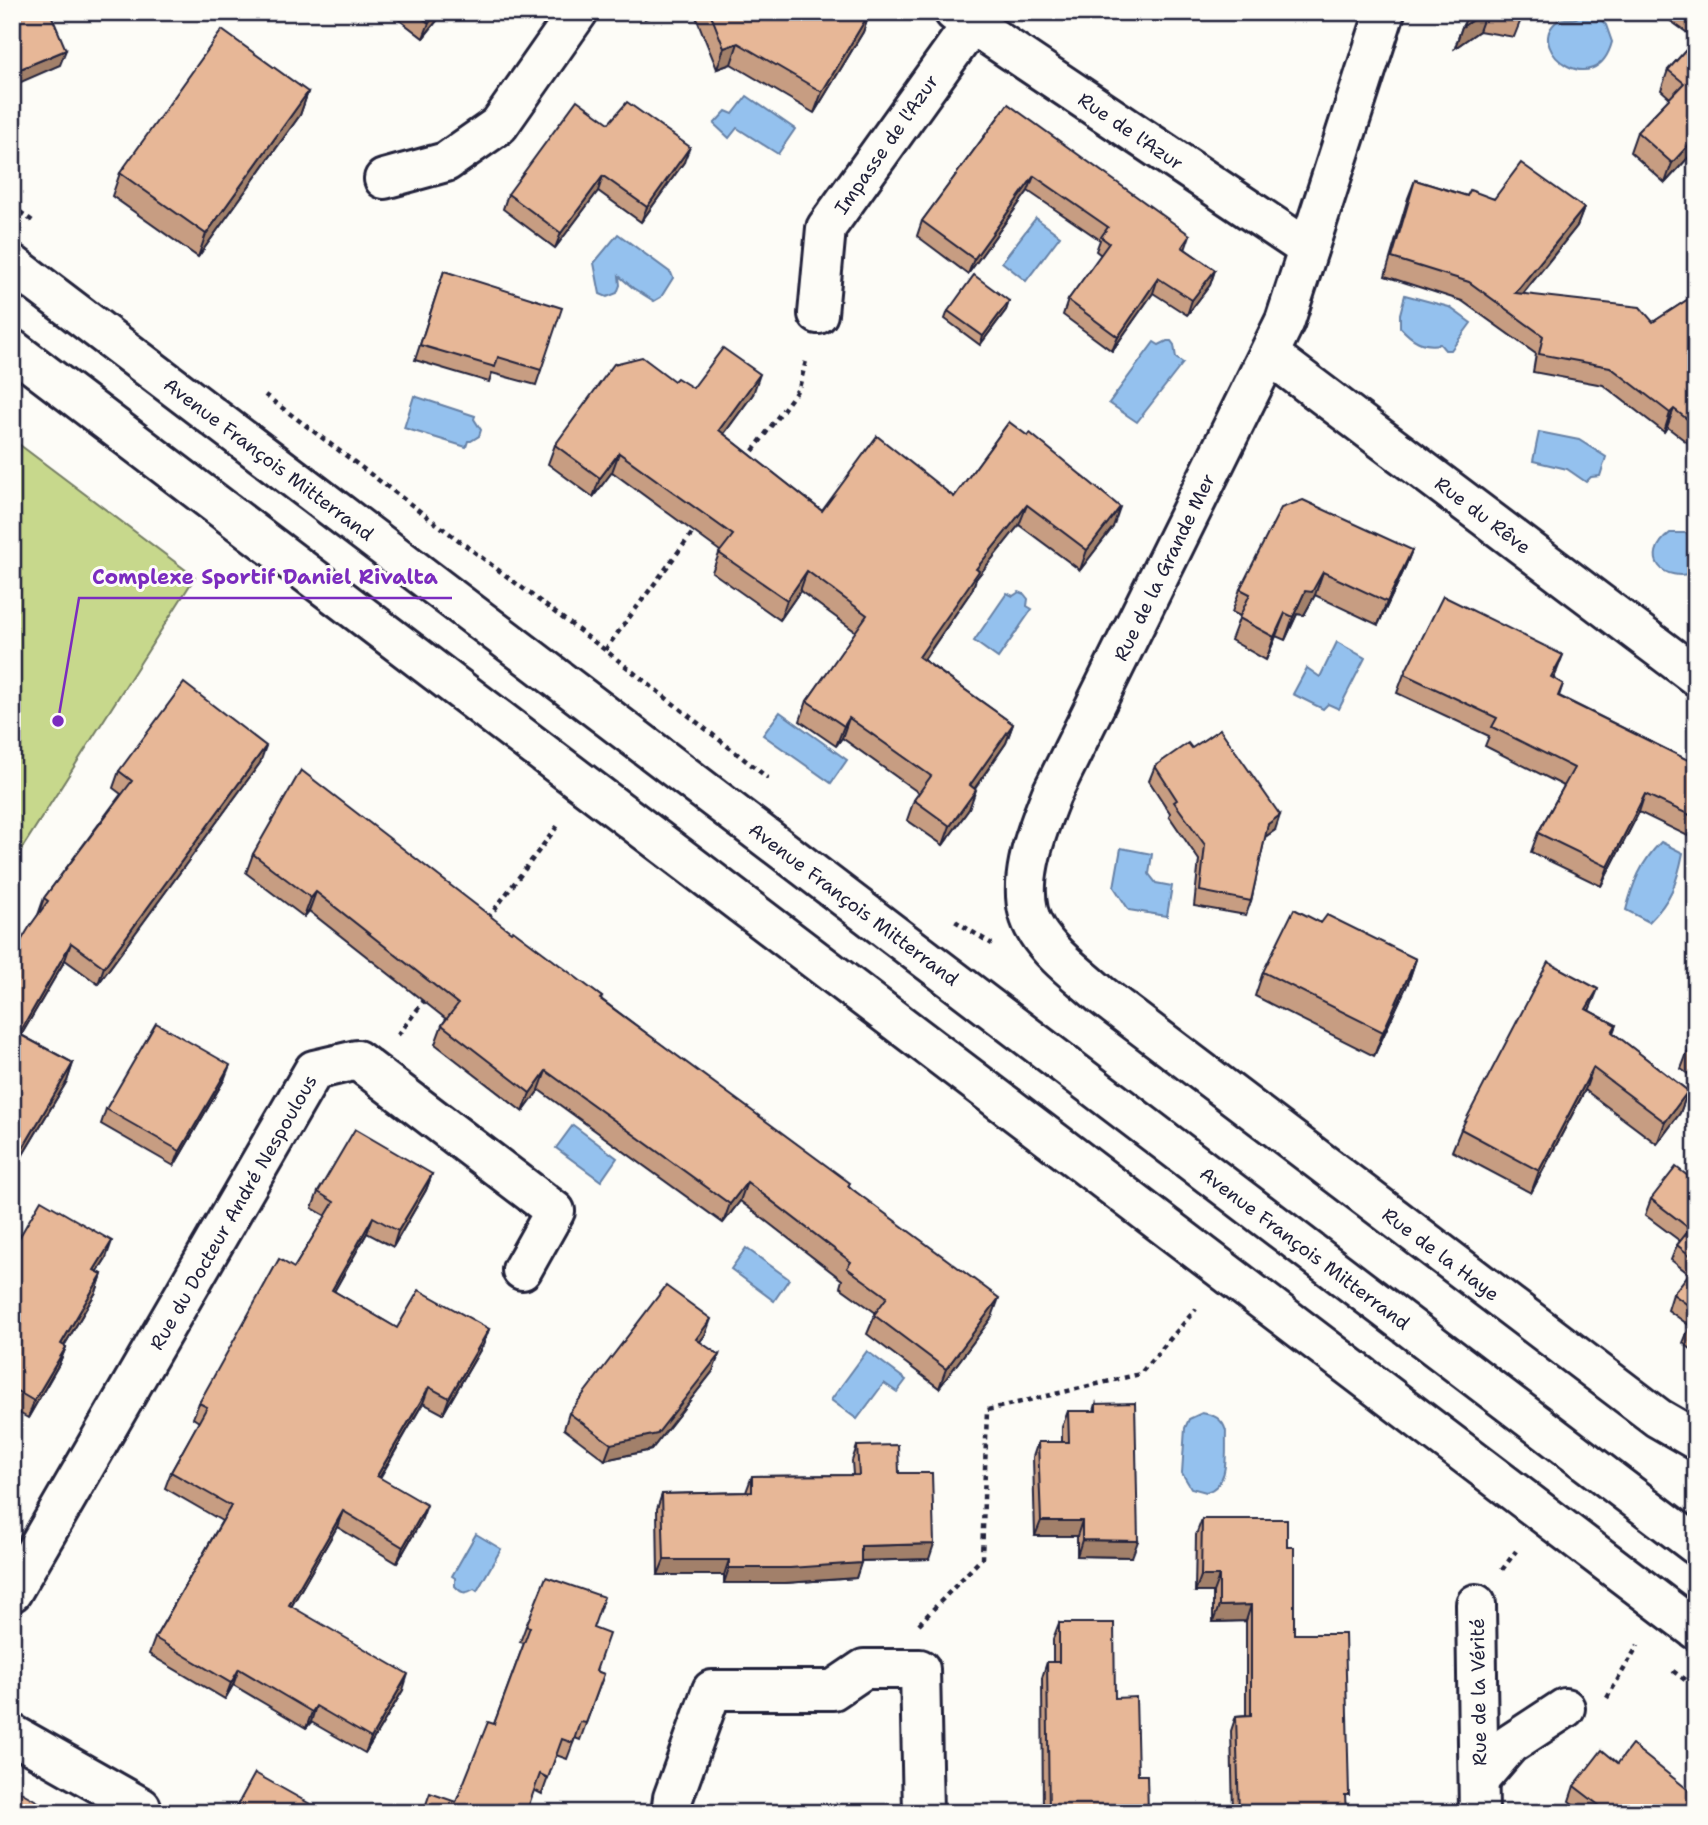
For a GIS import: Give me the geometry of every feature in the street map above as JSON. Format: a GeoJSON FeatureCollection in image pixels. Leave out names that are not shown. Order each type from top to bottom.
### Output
{"type":"FeatureCollection","features":[{"type":"Feature","properties":{"kind":"street"},"geometry":{"type":"LineString","coordinates":[[384,179],[446,162],[499,125],[578,12]]}},
{"type":"Feature","properties":{"kind":"street","name":"Rue de la Grande Mer"},"geometry":{"type":"LineString","coordinates":[[1191,1063],[1101,995],[1051,949],[1034,928],[1027,901],[1028,869],[1035,836],[1051,795],[1285,321],[1385,12]]}},
{"type":"Feature","properties":{"kind":"street","name":"Rue de l'Azur"},"geometry":{"type":"LineString","coordinates":[[963,18],[1308,249]]}},
{"type":"Feature","properties":{"kind":"street","name":"Impasse de l'Azur"},"geometry":{"type":"LineString","coordinates":[[818,314],[826,228],[963,18]]}},
{"type":"Feature","properties":{"kind":"street","name":"Avenue François Mitterrand"},"geometry":{"type":"LineString","coordinates":[[12,264],[1696,1545]]}},
{"type":"Feature","properties":{"kind":"street"},"geometry":{"type":"LineString","coordinates":[[12,349],[1696,1630]]}},
{"type":"Feature","properties":{"kind":"street","name":"Rue du Rêve"},"geometry":{"type":"LineString","coordinates":[[1270,355],[1696,676]]}},
{"type":"Feature","properties":{"kind":"street","name":"Rue du Docteur André Nespoulous"},"geometry":{"type":"LineString","coordinates":[[12,1592],[314,1070],[357,1060],[555,1211],[522,1270]]}},
{"type":"Feature","properties":{"kind":"street","name":"Rue de la Haye"},"geometry":{"type":"LineString","coordinates":[[1191,1063],[1658,1419],[1696,1440]]}},
{"type":"Feature","properties":{"kind":"street","name":"Rue de la Vérité"},"geometry":{"type":"LineString","coordinates":[[1476,1604],[1479,1797]]}},
{"type":"Feature","properties":{"kind":"street"},"geometry":{"type":"LineString","coordinates":[[671,1813],[673,1798],[712,1690],[833,1690],[864,1669],[919,1669],[923,1813]]}},
{"type":"Feature","properties":{"kind":"street","name":"Rue de la Vérité"},"geometry":{"type":"LineString","coordinates":[[1479,1797],[1510,1744],[1565,1708]]}},
{"type":"Feature","properties":{"kind":"street"},"geometry":{"type":"LineString","coordinates":[[12,1734],[141,1807]]}},
{"type":"Feature","properties":{"kind":"path"},"geometry":{"type":"LineString","coordinates":[[743,465],[799,388],[818,314]]}},
{"type":"Feature","properties":{"kind":"path"},"geometry":{"type":"LineString","coordinates":[[543,667],[606,650],[702,519]]}},
{"type":"Feature","properties":{"kind":"path"},"geometry":{"type":"LineString","coordinates":[[486,920],[559,824]]}},
{"type":"Feature","properties":{"kind":"path"},"geometry":{"type":"LineString","coordinates":[[371,1070],[428,995]]}},
{"type":"Feature","properties":{"kind":"path"},"geometry":{"type":"LineString","coordinates":[[899,1669],[901,1644],[982,1558],[987,1410],[1140,1374],[1196,1309]]}},
{"type":"Feature","properties":{"kind":"green space"},"geometry":{"type":"Polygon","coordinates":[[[12,439],[195,577],[12,864],[12,439]]]}},
{"type":"Feature","properties":{"kind":"water"},"geometry":{"type":"Polygon","coordinates":[[[1585,12],[1594,12],[1606,25],[1612,42],[1604,60],[1592,68],[1579,70],[1567,66],[1556,57],[1549,46],[1548,34],[1558,21],[1576,18],[1585,12]]]}},
{"type":"Feature","properties":{"kind":"water"},"geometry":{"type":"Polygon","coordinates":[[[747,96],[795,129],[778,154],[737,128],[729,138],[714,124],[726,111],[733,114],[747,96]]]}},
{"type":"Feature","properties":{"kind":"water"},"geometry":{"type":"Polygon","coordinates":[[[1036,218],[1060,236],[1026,281],[1002,262],[1036,218]]]}},
{"type":"Feature","properties":{"kind":"water"},"geometry":{"type":"Polygon","coordinates":[[[618,234],[671,273],[673,278],[661,297],[654,301],[619,276],[617,293],[607,297],[600,294],[594,263],[618,234]]]}},
{"type":"Feature","properties":{"kind":"water"},"geometry":{"type":"Polygon","coordinates":[[[1405,295],[1449,307],[1471,323],[1451,350],[1445,350],[1440,344],[1418,342],[1400,327],[1405,295]]]}},
{"type":"Feature","properties":{"kind":"water"},"geometry":{"type":"Polygon","coordinates":[[[1167,341],[1174,345],[1176,358],[1183,363],[1137,422],[1109,403],[1154,342],[1159,345],[1167,341]]]}},
{"type":"Feature","properties":{"kind":"water"},"geometry":{"type":"Polygon","coordinates":[[[414,396],[475,416],[474,419],[481,430],[479,436],[468,441],[466,447],[404,428],[414,396]]]}},
{"type":"Feature","properties":{"kind":"water"},"geometry":{"type":"Polygon","coordinates":[[[1539,432],[1579,440],[1606,457],[1600,476],[1591,477],[1586,482],[1567,469],[1533,461],[1539,432]]]}},
{"type":"Feature","properties":{"kind":"water"},"geometry":{"type":"Polygon","coordinates":[[[1670,533],[1686,533],[1696,538],[1696,572],[1674,574],[1659,566],[1656,551],[1670,533]]]}},
{"type":"Feature","properties":{"kind":"water"},"geometry":{"type":"Polygon","coordinates":[[[1019,592],[1028,599],[1027,606],[1032,609],[998,658],[974,641],[1007,593],[1013,596],[1019,592]]]}},
{"type":"Feature","properties":{"kind":"water"},"geometry":{"type":"Polygon","coordinates":[[[1337,642],[1365,658],[1339,709],[1328,704],[1323,709],[1293,694],[1307,668],[1320,677],[1337,642]]]}},
{"type":"Feature","properties":{"kind":"water"},"geometry":{"type":"Polygon","coordinates":[[[780,712],[847,760],[831,783],[763,735],[780,712]]]}},
{"type":"Feature","properties":{"kind":"water"},"geometry":{"type":"Polygon","coordinates":[[[1661,842],[1683,853],[1672,890],[1649,922],[1626,910],[1639,873],[1661,842]]]}},
{"type":"Feature","properties":{"kind":"water"},"geometry":{"type":"Polygon","coordinates":[[[1121,848],[1152,854],[1149,874],[1156,883],[1172,886],[1167,916],[1129,910],[1114,887],[1121,848]]]}},
{"type":"Feature","properties":{"kind":"water"},"geometry":{"type":"Polygon","coordinates":[[[573,1125],[617,1158],[601,1181],[556,1148],[573,1125]]]}},
{"type":"Feature","properties":{"kind":"water"},"geometry":{"type":"Polygon","coordinates":[[[746,1248],[789,1279],[774,1301],[731,1269],[746,1248]]]}},
{"type":"Feature","properties":{"kind":"water"},"geometry":{"type":"Polygon","coordinates":[[[867,1351],[906,1380],[897,1392],[884,1383],[857,1419],[831,1400],[867,1351]]]}},
{"type":"Feature","properties":{"kind":"water"},"geometry":{"type":"Polygon","coordinates":[[[1202,1413],[1217,1418],[1226,1431],[1223,1475],[1214,1488],[1206,1492],[1191,1488],[1182,1473],[1185,1428],[1189,1419],[1202,1413]]]}},
{"type":"Feature","properties":{"kind":"water"},"geometry":{"type":"Polygon","coordinates":[[[476,1534],[501,1549],[477,1591],[474,1589],[464,1592],[455,1586],[455,1578],[452,1576],[476,1534]]]}},
{"type":"Feature","properties":{"kind":"building"},"geometry":{"type":"Polygon","coordinates":[[[12,12],[50,12],[66,50],[13,72],[12,12]]]}},
{"type":"Feature","properties":{"kind":"building"},"geometry":{"type":"Polygon","coordinates":[[[414,12],[437,12],[429,23],[414,12]]]}},
{"type":"Feature","properties":{"kind":"building"},"geometry":{"type":"Polygon","coordinates":[[[710,12],[870,12],[822,92],[738,43],[724,48],[710,12]]]}},
{"type":"Feature","properties":{"kind":"building"},"geometry":{"type":"Polygon","coordinates":[[[1470,12],[1484,12],[1462,27],[1470,12]]]}},
{"type":"Feature","properties":{"kind":"building"},"geometry":{"type":"Polygon","coordinates":[[[1496,12],[1521,12],[1522,17],[1496,12]]]}},
{"type":"Feature","properties":{"kind":"building"},"geometry":{"type":"Polygon","coordinates":[[[222,30],[308,92],[206,234],[120,173],[222,30]]]}},
{"type":"Feature","properties":{"kind":"building"},"geometry":{"type":"Polygon","coordinates":[[[1696,39],[1696,137],[1672,163],[1637,132],[1684,83],[1668,70],[1696,39]]]}},
{"type":"Feature","properties":{"kind":"building"},"geometry":{"type":"Polygon","coordinates":[[[577,100],[609,123],[627,102],[690,147],[647,207],[603,176],[561,233],[508,194],[577,100]]]}},
{"type":"Feature","properties":{"kind":"building"},"geometry":{"type":"Polygon","coordinates":[[[1008,104],[1190,235],[1182,247],[1215,270],[1192,300],[1158,278],[1118,337],[1068,300],[1109,243],[1101,237],[1108,227],[1034,176],[974,259],[922,221],[1008,104]]]}},
{"type":"Feature","properties":{"kind":"building"},"geometry":{"type":"Polygon","coordinates":[[[1521,163],[1584,208],[1515,293],[1640,307],[1653,322],[1696,294],[1696,347],[1693,350],[1696,352],[1696,426],[1674,409],[1670,413],[1610,367],[1539,354],[1543,336],[1469,282],[1392,258],[1415,180],[1467,196],[1470,190],[1494,199],[1521,163]]]}},
{"type":"Feature","properties":{"kind":"building"},"geometry":{"type":"Polygon","coordinates":[[[444,271],[562,308],[541,370],[498,357],[495,367],[420,345],[444,271]]]}},
{"type":"Feature","properties":{"kind":"building"},"geometry":{"type":"Polygon","coordinates":[[[974,275],[1009,301],[983,336],[948,311],[974,275]]]}},
{"type":"Feature","properties":{"kind":"building"},"geometry":{"type":"Polygon","coordinates":[[[723,348],[760,374],[719,430],[822,511],[877,436],[954,497],[1009,422],[1028,436],[1030,433],[1120,507],[1087,550],[1027,505],[976,569],[979,571],[919,657],[1013,724],[970,785],[976,790],[950,826],[914,800],[931,776],[849,718],[844,726],[807,701],[867,615],[807,571],[787,600],[719,553],[733,535],[619,453],[600,478],[555,445],[614,364],[642,357],[674,381],[677,378],[693,388],[723,348]]]}},
{"type":"Feature","properties":{"kind":"building"},"geometry":{"type":"Polygon","coordinates":[[[1303,500],[1412,550],[1387,602],[1323,572],[1312,592],[1305,591],[1293,617],[1285,613],[1274,637],[1239,618],[1250,594],[1240,589],[1281,508],[1303,500]]]}},
{"type":"Feature","properties":{"kind":"building"},"geometry":{"type":"Polygon","coordinates":[[[1443,596],[1563,655],[1551,677],[1563,684],[1558,696],[1696,764],[1696,818],[1645,794],[1608,867],[1538,833],[1574,768],[1492,727],[1497,718],[1404,674],[1443,596]]]}},
{"type":"Feature","properties":{"kind":"building"},"geometry":{"type":"Polygon","coordinates":[[[184,683],[266,746],[104,967],[71,943],[19,1034],[73,1063],[17,1158],[12,1155],[12,956],[48,901],[44,898],[132,781],[119,771],[184,683]]]}},
{"type":"Feature","properties":{"kind":"building"},"geometry":{"type":"Polygon","coordinates":[[[1220,729],[1280,815],[1268,824],[1251,901],[1200,891],[1205,845],[1174,802],[1177,800],[1155,766],[1188,743],[1192,748],[1220,729]]]}},
{"type":"Feature","properties":{"kind":"building"},"geometry":{"type":"Polygon","coordinates":[[[301,770],[511,932],[513,930],[602,997],[600,999],[850,1183],[848,1186],[999,1298],[946,1369],[874,1315],[887,1297],[847,1268],[851,1262],[747,1182],[730,1204],[546,1071],[530,1093],[442,1025],[458,1004],[316,892],[311,898],[253,854],[301,770]]]}},
{"type":"Feature","properties":{"kind":"building"},"geometry":{"type":"Polygon","coordinates":[[[1294,909],[1321,923],[1327,915],[1416,959],[1383,1032],[1263,972],[1294,909]]]}},
{"type":"Feature","properties":{"kind":"building"},"geometry":{"type":"Polygon","coordinates":[[[1548,962],[1598,989],[1586,1009],[1616,1025],[1612,1032],[1688,1091],[1665,1122],[1593,1068],[1539,1171],[1461,1129],[1548,962]]]}},
{"type":"Feature","properties":{"kind":"building"},"geometry":{"type":"Polygon","coordinates":[[[156,1023],[230,1065],[180,1151],[106,1109],[156,1023]]]}},
{"type":"Feature","properties":{"kind":"building"},"geometry":{"type":"Polygon","coordinates":[[[1696,1038],[1696,1053],[1689,1048],[1696,1038]]]}},
{"type":"Feature","properties":{"kind":"building"},"geometry":{"type":"Polygon","coordinates":[[[355,1129],[432,1174],[398,1231],[373,1217],[332,1290],[397,1328],[419,1290],[489,1329],[449,1398],[429,1387],[377,1476],[427,1505],[403,1547],[343,1511],[289,1605],[408,1674],[371,1738],[316,1706],[312,1712],[239,1669],[231,1683],[155,1638],[231,1506],[171,1472],[207,1407],[199,1403],[279,1259],[294,1268],[334,1202],[318,1192],[355,1129]]]}},
{"type":"Feature","properties":{"kind":"building"},"geometry":{"type":"Polygon","coordinates":[[[1676,1167],[1696,1182],[1696,1260],[1677,1245],[1690,1229],[1651,1199],[1676,1167]]]}},
{"type":"Feature","properties":{"kind":"building"},"geometry":{"type":"Polygon","coordinates":[[[41,1200],[112,1241],[94,1270],[102,1274],[61,1344],[66,1347],[34,1401],[12,1388],[12,1250],[41,1200]]]}},
{"type":"Feature","properties":{"kind":"building"},"geometry":{"type":"Polygon","coordinates":[[[1696,1265],[1696,1311],[1673,1294],[1696,1265]]]}},
{"type":"Feature","properties":{"kind":"building"},"geometry":{"type":"Polygon","coordinates":[[[666,1286],[711,1319],[696,1339],[719,1355],[657,1434],[611,1444],[569,1413],[666,1286]]]}},
{"type":"Feature","properties":{"kind":"building"},"geometry":{"type":"Polygon","coordinates":[[[1696,1319],[1696,1333],[1689,1328],[1696,1319]]]}},
{"type":"Feature","properties":{"kind":"building"},"geometry":{"type":"Polygon","coordinates":[[[1135,1403],[1138,1541],[1082,1540],[1082,1521],[1041,1521],[1038,1442],[1069,1442],[1068,1411],[1096,1411],[1096,1404],[1135,1403]]]}},
{"type":"Feature","properties":{"kind":"building"},"geometry":{"type":"Polygon","coordinates":[[[898,1445],[899,1473],[932,1473],[934,1544],[861,1546],[861,1563],[790,1568],[729,1568],[729,1560],[664,1560],[662,1494],[752,1492],[752,1476],[859,1475],[857,1446],[898,1445]]]}},
{"type":"Feature","properties":{"kind":"building"},"geometry":{"type":"Polygon","coordinates":[[[1202,1519],[1287,1519],[1287,1547],[1294,1547],[1294,1634],[1345,1634],[1349,1795],[1345,1795],[1346,1813],[1239,1813],[1236,1716],[1251,1715],[1251,1605],[1219,1606],[1219,1576],[1201,1576],[1202,1519]]]}},
{"type":"Feature","properties":{"kind":"building"},"geometry":{"type":"Polygon","coordinates":[[[546,1577],[604,1597],[593,1628],[609,1634],[596,1671],[604,1674],[586,1723],[580,1722],[573,1743],[562,1739],[548,1778],[540,1774],[526,1813],[423,1813],[430,1793],[456,1802],[488,1722],[494,1724],[530,1627],[526,1626],[546,1577]]]}},
{"type":"Feature","properties":{"kind":"building"},"geometry":{"type":"Polygon","coordinates":[[[1059,1623],[1114,1623],[1115,1698],[1136,1697],[1138,1775],[1147,1775],[1148,1813],[1049,1813],[1047,1662],[1059,1662],[1059,1623]]]}},
{"type":"Feature","properties":{"kind":"building"},"geometry":{"type":"Polygon","coordinates":[[[1632,1745],[1696,1796],[1696,1813],[1593,1813],[1600,1806],[1574,1786],[1602,1750],[1618,1763],[1632,1745]]]}},
{"type":"Feature","properties":{"kind":"building"},"geometry":{"type":"Polygon","coordinates":[[[255,1773],[326,1813],[233,1813],[255,1773]]]}},
{"type":"Feature","properties":{"kind":"building"},"geometry":{"type":"Polygon","coordinates":[[[12,1787],[49,1808],[46,1813],[12,1813],[12,1787]]]}},
{"type":"Feature","properties":{"kind":"place","name":"Complexe Sportif Daniel Rivalta"},"geometry":{"type":"Point","coordinates":[58,721]}}]}
